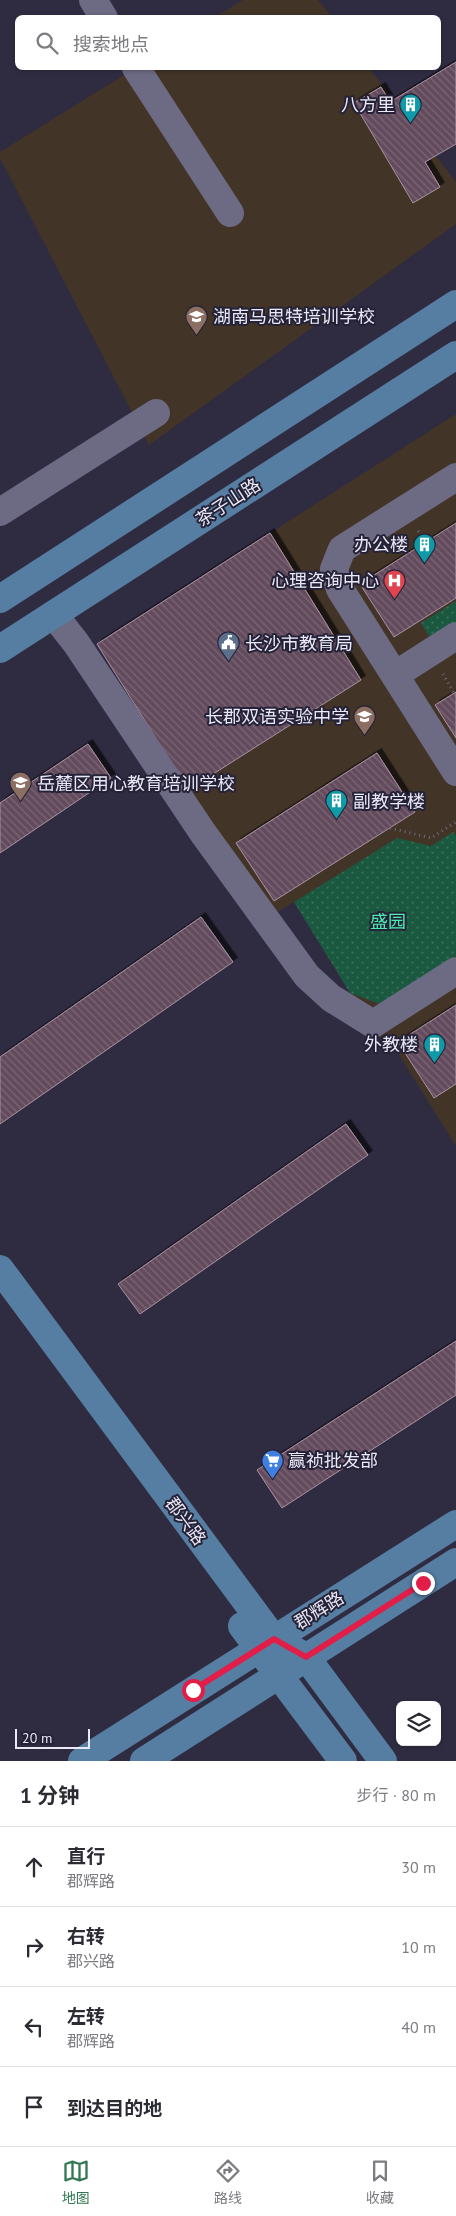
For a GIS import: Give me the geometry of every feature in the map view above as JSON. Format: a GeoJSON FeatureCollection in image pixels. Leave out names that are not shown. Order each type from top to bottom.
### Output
{"type":"FeatureCollection","features":[{"type":"Feature","properties":{"kind":"main road"},"geometry":{"type":"LineString","coordinates":[[0,599],[456,304]]}},
{"type":"Feature","properties":{"kind":"main road","name":"茶子山路"},"geometry":{"type":"LineString","coordinates":[[0,649],[456,355]]}},
{"type":"Feature","properties":{"kind":"main road","name":"郡兴路"},"geometry":{"type":"LineString","coordinates":[[0,1269],[266,1643],[279,1674],[343,1761]]}},
{"type":"Feature","properties":{"kind":"main road","name":"郡兴路"},"geometry":{"type":"LineString","coordinates":[[0,1299],[266,1643],[306,1657],[383,1761]]}},
{"type":"Feature","properties":{"kind":"main road","name":"郡辉路"},"geometry":{"type":"LineString","coordinates":[[82,1761],[456,1524]]}},
{"type":"Feature","properties":{"kind":"main road","name":"郡辉路"},"geometry":{"type":"LineString","coordinates":[[144,1761],[456,1562]]}},
{"type":"Feature","properties":{"kind":"street"},"geometry":{"type":"LineString","coordinates":[[93,0],[102,15]]}},
{"type":"Feature","properties":{"kind":"street"},"geometry":{"type":"LineString","coordinates":[[137,70],[230,213]]}},
{"type":"Feature","properties":{"kind":"street"},"geometry":{"type":"LineString","coordinates":[[0,512],[156,413]]}},
{"type":"Feature","properties":{"kind":"street"},"geometry":{"type":"LineString","coordinates":[[456,476],[342,549],[334,569],[340,589],[456,772]]}},
{"type":"Feature","properties":{"kind":"street"},"geometry":{"type":"LineString","coordinates":[[54,615],[76,643],[203,834],[307,976],[331,998],[373,1024],[456,971]]}},
{"type":"Feature","properties":{"kind":"street"},"geometry":{"type":"LineString","coordinates":[[395,675],[456,636]]}},
{"type":"Feature","properties":{"kind":"path"},"geometry":{"type":"LineString","coordinates":[[418,531],[426,542]]}},
{"type":"Feature","properties":{"kind":"path"},"geometry":{"type":"LineString","coordinates":[[390,828],[431,838],[456,822]]}},
{"type":"Feature","properties":{"kind":"shaded area"},"geometry":{"type":"Polygon","coordinates":[[[243,0],[318,0],[330,15],[218,15],[243,0]]]}},
{"type":"Feature","properties":{"kind":"shaded area","name":"湖南马思特培训学校"},"geometry":{"type":"Polygon","coordinates":[[[132,70],[371,70],[456,182],[456,224],[149,445],[0,158],[0,152],[132,70]]]}},
{"type":"Feature","properties":{"kind":"shaded area","name":"长郡双语实验中学"},"geometry":{"type":"Polygon","coordinates":[[[456,414],[456,1146],[393,1045],[346,1016],[359,1007],[294,902],[269,917],[188,790],[361,680],[270,533],[456,414]]]}},
{"type":"Feature","properties":{"kind":"green space"},"geometry":{"type":"Polygon","coordinates":[[[456,601],[456,629],[433,643],[421,623],[456,601]]]}},
{"type":"Feature","properties":{"kind":"green space","name":"盛园"},"geometry":{"type":"Polygon","coordinates":[[[453,832],[456,836],[456,956],[380,1004],[350,993],[294,902],[397,838],[431,846],[453,832]]]}},
{"type":"Feature","properties":{"kind":"building","name":"八方里"},"geometry":{"type":"Polygon","coordinates":[[[456,62],[456,144],[425,162],[440,187],[413,203],[354,103],[381,87],[390,102],[456,62]]]}},
{"type":"Feature","properties":{"kind":"building","name":"办公楼"},"geometry":{"type":"Polygon","coordinates":[[[456,523],[456,598],[394,637],[360,584],[456,523]]]}},
{"type":"Feature","properties":{"kind":"building","name":"长沙市教育局"},"geometry":{"type":"Polygon","coordinates":[[[270,533],[361,680],[188,790],[97,644],[270,533]]]}},
{"type":"Feature","properties":{"kind":"building"},"geometry":{"type":"Polygon","coordinates":[[[456,692],[456,738],[435,705],[456,692]]]}},
{"type":"Feature","properties":{"kind":"building"},"geometry":{"type":"Polygon","coordinates":[[[88,744],[111,778],[0,853],[0,803],[88,744]]]}},
{"type":"Feature","properties":{"kind":"building","name":"副教学楼"},"geometry":{"type":"Polygon","coordinates":[[[377,753],[415,812],[274,901],[236,843],[377,753]]]}},
{"type":"Feature","properties":{"kind":"building"},"geometry":{"type":"Polygon","coordinates":[[[201,917],[233,962],[0,1124],[0,1057],[201,917]]]}},
{"type":"Feature","properties":{"kind":"building","name":"外教楼"},"geometry":{"type":"Polygon","coordinates":[[[456,1005],[456,1084],[434,1098],[398,1042],[456,1005]]]}},
{"type":"Feature","properties":{"kind":"building"},"geometry":{"type":"Polygon","coordinates":[[[346,1124],[368,1155],[140,1314],[118,1284],[346,1124]]]}},
{"type":"Feature","properties":{"kind":"building"},"geometry":{"type":"Polygon","coordinates":[[[456,1341],[456,1395],[282,1508],[257,1470],[456,1341]]]}},
{"type":"Feature","properties":{"kind":"place","name":"八方里"},"geometry":{"type":"Point","coordinates":[411,123]}},
{"type":"Feature","properties":{"kind":"place","name":"湖南马思特培训学校"},"geometry":{"type":"Point","coordinates":[197,335]}},
{"type":"Feature","properties":{"kind":"place","name":"办公楼"},"geometry":{"type":"Point","coordinates":[424,563]}},
{"type":"Feature","properties":{"kind":"place","name":"心理咨询中心"},"geometry":{"type":"Point","coordinates":[395,599]}},
{"type":"Feature","properties":{"kind":"place","name":"长沙市教育局"},"geometry":{"type":"Point","coordinates":[229,662]}},
{"type":"Feature","properties":{"kind":"place","name":"长郡双语实验中学"},"geometry":{"type":"Point","coordinates":[365,735]}},
{"type":"Feature","properties":{"kind":"place","name":"岳麓区用心教育培训学校"},"geometry":{"type":"Point","coordinates":[21,802]}},
{"type":"Feature","properties":{"kind":"place","name":"副教学楼"},"geometry":{"type":"Point","coordinates":[337,820]}},
{"type":"Feature","properties":{"kind":"place","name":"外教楼"},"geometry":{"type":"Point","coordinates":[434,1063]}},
{"type":"Feature","properties":{"kind":"place","name":"赢祯批发部"},"geometry":{"type":"Point","coordinates":[272,1479]}},
{"type":"Feature","properties":{"kind":"route"},"geometry":{"type":"LineString","coordinates":[[193,1690],[274,1639],[306,1657],[423,1583]]}}]}
